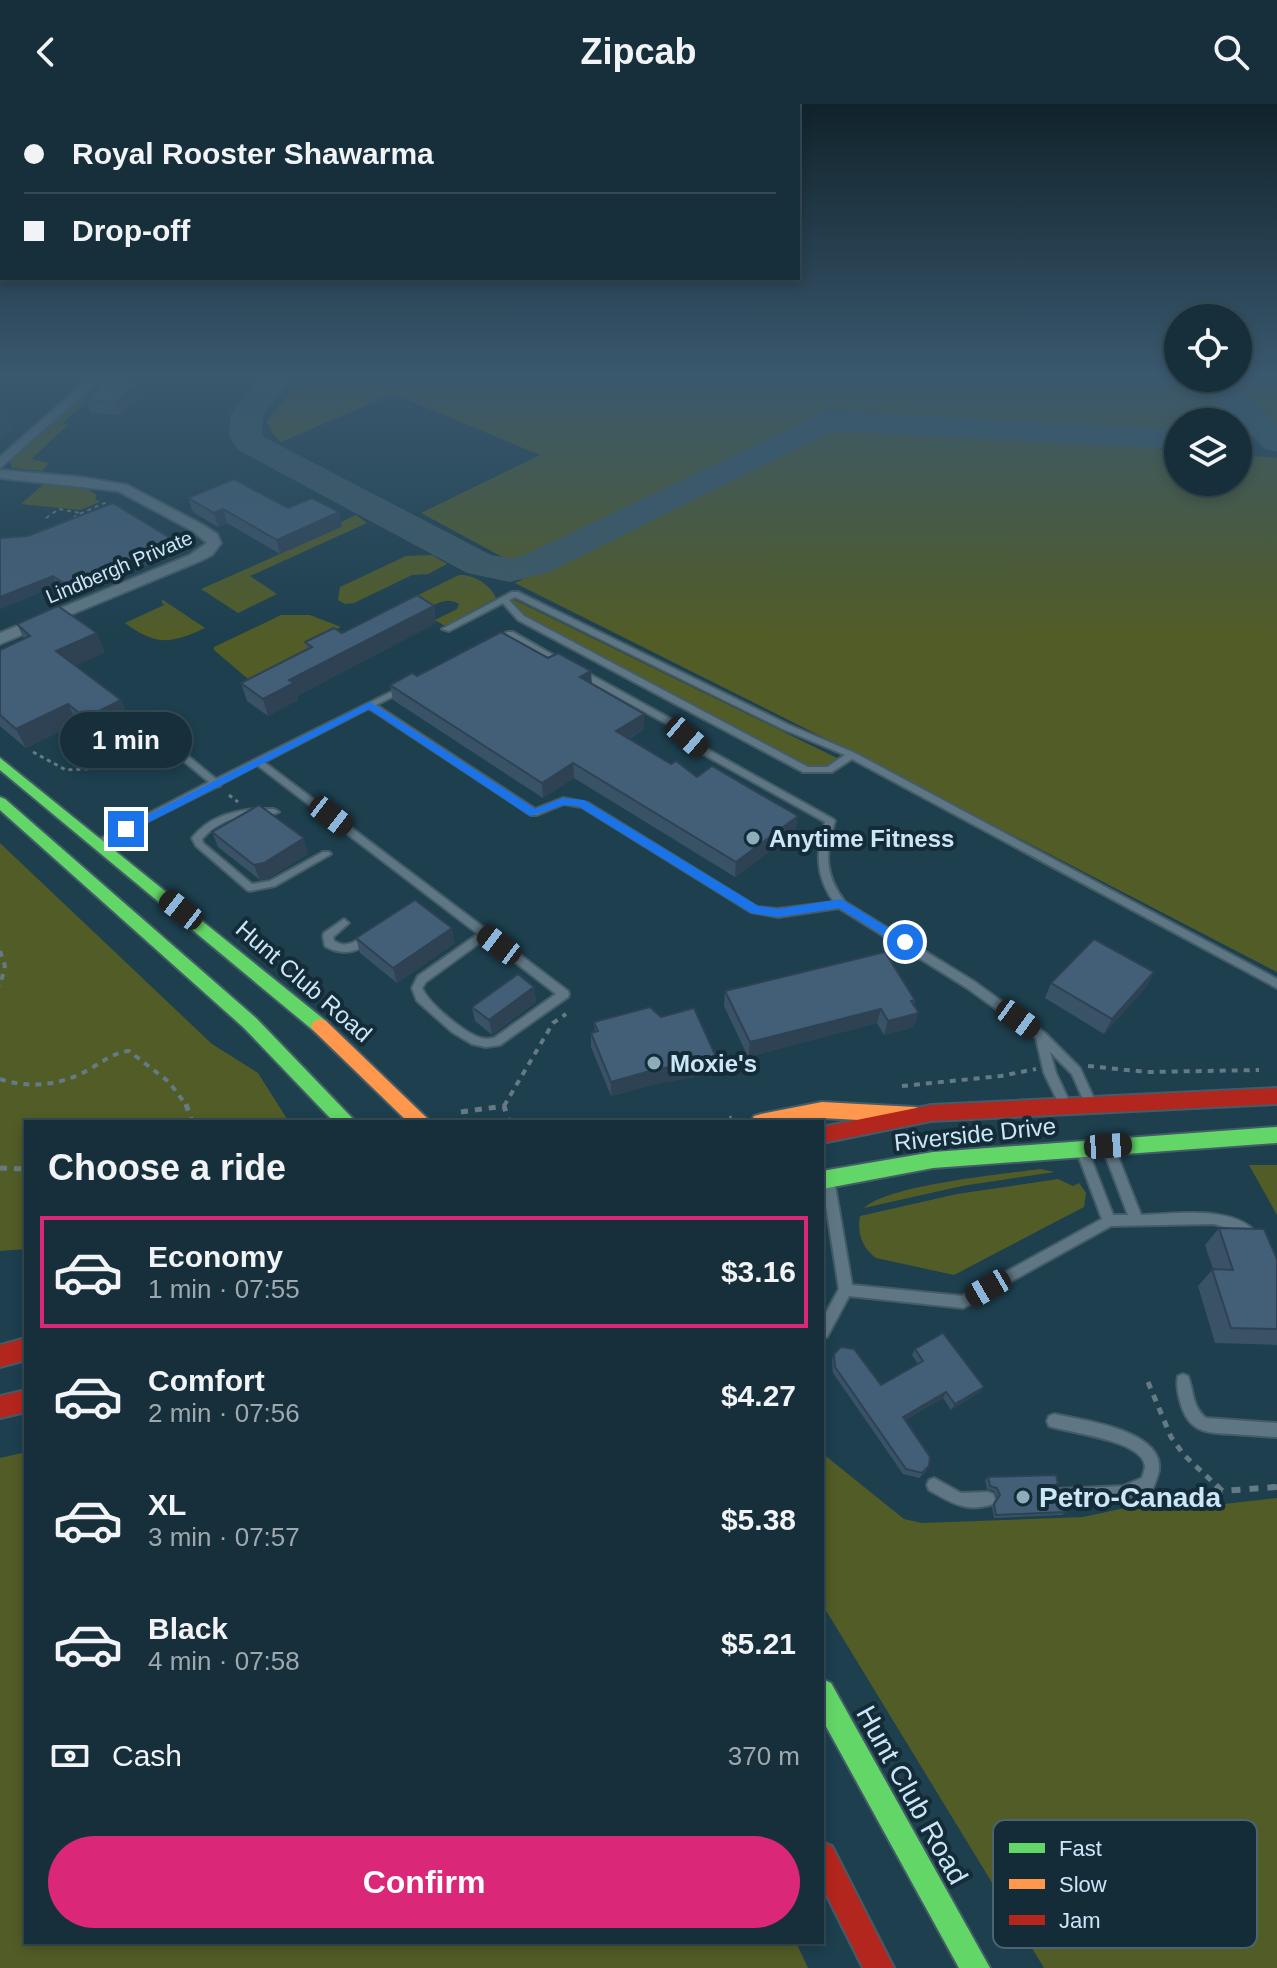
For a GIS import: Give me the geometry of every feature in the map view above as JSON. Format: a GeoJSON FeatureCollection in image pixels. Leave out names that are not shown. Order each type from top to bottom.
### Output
{"type":"FeatureCollection","features":[{"type":"Feature","properties":{"kind":"main road","name":"Hunt Club Road"},"geometry":{"type":"LineString","coordinates":[[0,763],[266,978],[370,1070],[419,1120]]}},
{"type":"Feature","properties":{"kind":"main road"},"geometry":{"type":"LineString","coordinates":[[0,802],[250,1023],[332,1113]]}},
{"type":"Feature","properties":{"kind":"main road"},"geometry":{"type":"LineString","coordinates":[[68,861],[97,844]]}},
{"type":"Feature","properties":{"kind":"main road","name":"Riverside Drive"},"geometry":{"type":"LineString","coordinates":[[825,1180],[933,1160],[1073,1126],[1099,1125],[1277,1096]]}},
{"type":"Feature","properties":{"kind":"main road"},"geometry":{"type":"LineString","coordinates":[[771,1120],[822,1110],[915,1115]]}},
{"type":"Feature","properties":{"kind":"main road","name":"Riverside Drive"},"geometry":{"type":"LineString","coordinates":[[824,1135],[915,1115],[1277,1135]]}},
{"type":"Feature","properties":{"kind":"main road"},"geometry":{"type":"LineString","coordinates":[[0,1356],[24,1350]]}},
{"type":"Feature","properties":{"kind":"main road"},"geometry":{"type":"LineString","coordinates":[[0,1407],[24,1401]]}},
{"type":"Feature","properties":{"kind":"main road","name":"Hunt Club Road"},"geometry":{"type":"LineString","coordinates":[[824,1696],[975,1968]]}},
{"type":"Feature","properties":{"kind":"main road"},"geometry":{"type":"LineString","coordinates":[[824,1860],[879,1968]]}},
{"type":"Feature","properties":{"kind":"street","name":"Lindbergh Private"},"geometry":{"type":"LineString","coordinates":[[0,474],[122,488],[166,510],[214,540],[211,548],[195,558],[0,639]]}},
{"type":"Feature","properties":{"kind":"lane"},"geometry":{"type":"LineString","coordinates":[[504,587],[786,727],[852,755],[1277,984]]}},
{"type":"Feature","properties":{"kind":"lane"},"geometry":{"type":"LineString","coordinates":[[446,629],[515,594]]}},
{"type":"Feature","properties":{"kind":"lane"},"geometry":{"type":"LineString","coordinates":[[504,599],[521,618],[806,770],[829,770],[852,755]]}},
{"type":"Feature","properties":{"kind":"lane"},"geometry":{"type":"LineString","coordinates":[[482,648],[510,634],[670,722],[704,751],[830,821],[821,847],[830,890],[841,904],[971,985],[1041,1036],[1076,1071],[1136,1219]]}},
{"type":"Feature","properties":{"kind":"lane"},"geometry":{"type":"LineString","coordinates":[[97,844],[410,684]]}},
{"type":"Feature","properties":{"kind":"lane"},"geometry":{"type":"LineString","coordinates":[[370,705],[534,813],[563,801],[580,802],[755,910],[778,913],[841,904]]}},
{"type":"Feature","properties":{"kind":"lane"},"geometry":{"type":"LineString","coordinates":[[161,738],[217,784]]}},
{"type":"Feature","properties":{"kind":"lane"},"geometry":{"type":"LineString","coordinates":[[260,763],[564,994],[496,1042],[486,1045],[474,1042],[421,998],[417,988],[422,979],[485,934]]}},
{"type":"Feature","properties":{"kind":"lane"},"geometry":{"type":"LineString","coordinates":[[274,812],[249,811],[230,816],[202,831],[197,838],[199,844],[250,888],[272,884],[326,854]]}},
{"type":"Feature","properties":{"kind":"lane"},"geometry":{"type":"LineString","coordinates":[[422,904],[435,896]]}},
{"type":"Feature","properties":{"kind":"lane"},"geometry":{"type":"LineString","coordinates":[[344,923],[328,936],[329,943],[336,949],[356,947],[382,930]]}},
{"type":"Feature","properties":{"kind":"lane"},"geometry":{"type":"LineString","coordinates":[[1041,1036],[1050,1073],[1109,1221]]}},
{"type":"Feature","properties":{"kind":"lane"},"geometry":{"type":"LineString","coordinates":[[824,1329],[846,1290],[825,1180]]}},
{"type":"Feature","properties":{"kind":"lane"},"geometry":{"type":"LineString","coordinates":[[846,1290],[963,1302],[1068,1241],[1109,1221],[1214,1219],[1244,1228],[1261,1246]]}},
{"type":"Feature","properties":{"kind":"lane"},"geometry":{"type":"LineString","coordinates":[[1183,1381],[1189,1411],[1199,1423],[1277,1430]]}},
{"type":"Feature","properties":{"kind":"lane"},"geometry":{"type":"LineString","coordinates":[[1054,1421],[1128,1439],[1147,1455],[1152,1466],[1148,1483],[1134,1491],[1057,1496]]}},
{"type":"Feature","properties":{"kind":"lane"},"geometry":{"type":"LineString","coordinates":[[934,1485],[960,1500],[988,1499]]}},
{"type":"Feature","properties":{"kind":"path"},"geometry":{"type":"LineString","coordinates":[[66,524],[81,513],[107,502]]}},
{"type":"Feature","properties":{"kind":"path"},"geometry":{"type":"LineString","coordinates":[[46,518],[59,509],[81,513]]}},
{"type":"Feature","properties":{"kind":"path"},"geometry":{"type":"LineString","coordinates":[[33,752],[66,770],[100,768]]}},
{"type":"Feature","properties":{"kind":"path"},"geometry":{"type":"LineString","coordinates":[[0,951],[5,966],[0,986]]}},
{"type":"Feature","properties":{"kind":"path"},"geometry":{"type":"LineString","coordinates":[[508,1120],[504,1106],[553,1023],[566,1014]]}},
{"type":"Feature","properties":{"kind":"path"},"geometry":{"type":"LineString","coordinates":[[0,1079],[20,1085],[51,1082],[82,1073],[119,1052],[129,1051],[175,1088],[190,1108],[192,1120]]}},
{"type":"Feature","properties":{"kind":"path"},"geometry":{"type":"LineString","coordinates":[[1098,1065],[1139,1071],[1265,1070]]}},
{"type":"Feature","properties":{"kind":"path"},"geometry":{"type":"LineString","coordinates":[[461,1112],[504,1106]]}},
{"type":"Feature","properties":{"kind":"path"},"geometry":{"type":"LineString","coordinates":[[0,1168],[24,1169]]}},
{"type":"Feature","properties":{"kind":"path"},"geometry":{"type":"LineString","coordinates":[[1148,1382],[1171,1437],[1184,1455],[1222,1491],[1277,1487]]}},
{"type":"Feature","properties":{"kind":"green space"},"geometry":{"type":"Polygon","coordinates":[[[10,461],[49,463],[42,471],[12,468],[10,461]]]}},
{"type":"Feature","properties":{"kind":"green space"},"geometry":{"type":"Polygon","coordinates":[[[528,461],[731,461],[530,559],[508,560],[421,513],[528,461]]]}},
{"type":"Feature","properties":{"kind":"green space"},"geometry":{"type":"Polygon","coordinates":[[[758,461],[1164,461],[1164,496],[1252,496],[1252,461],[1277,461],[1277,972],[854,753],[515,583],[758,461]]]}},
{"type":"Feature","properties":{"kind":"green space"},"geometry":{"type":"Polygon","coordinates":[[[46,482],[81,485],[97,495],[95,499],[100,502],[80,510],[21,504],[46,482]]]}},
{"type":"Feature","properties":{"kind":"green space"},"geometry":{"type":"Polygon","coordinates":[[[356,515],[367,523],[250,576],[277,594],[238,613],[201,589],[341,527],[337,524],[356,515]]]}},
{"type":"Feature","properties":{"kind":"green space"},"geometry":{"type":"Polygon","coordinates":[[[432,555],[447,564],[428,574],[412,575],[354,603],[345,604],[338,600],[340,587],[406,556],[432,555]]]}},
{"type":"Feature","properties":{"kind":"green space"},"geometry":{"type":"Polygon","coordinates":[[[459,575],[481,581],[496,598],[445,626],[435,620],[457,609],[459,604],[445,601],[423,611],[406,601],[459,575]]]}},
{"type":"Feature","properties":{"kind":"green space"},"geometry":{"type":"Polygon","coordinates":[[[511,598],[839,759],[820,768],[803,767],[526,618],[515,609],[511,598]]]}},
{"type":"Feature","properties":{"kind":"green space"},"geometry":{"type":"Polygon","coordinates":[[[163,600],[205,628],[173,640],[164,640],[146,636],[125,623],[164,605],[163,600]]]}},
{"type":"Feature","properties":{"kind":"green space"},"geometry":{"type":"Polygon","coordinates":[[[281,615],[310,615],[341,627],[318,637],[334,646],[253,680],[214,650],[214,647],[281,615]]]}},
{"type":"Feature","properties":{"kind":"green space"},"geometry":{"type":"Polygon","coordinates":[[[0,843],[212,1044],[258,1073],[288,1120],[24,1120],[24,1249],[0,1251],[0,843]]]}},
{"type":"Feature","properties":{"kind":"green space"},"geometry":{"type":"Polygon","coordinates":[[[1249,1165],[1277,1165],[1277,1215],[1249,1165]]]}},
{"type":"Feature","properties":{"kind":"green space"},"geometry":{"type":"Polygon","coordinates":[[[1040,1169],[1055,1172],[962,1186],[864,1208],[877,1200],[920,1187],[1040,1169]]]}},
{"type":"Feature","properties":{"kind":"green space"},"geometry":{"type":"Polygon","coordinates":[[[1058,1179],[1073,1186],[1079,1183],[1086,1193],[1084,1207],[954,1275],[876,1258],[862,1240],[860,1216],[957,1194],[1058,1179]]]}},
{"type":"Feature","properties":{"kind":"green space"},"geometry":{"type":"Polygon","coordinates":[[[24,1452],[24,1944],[797,1944],[808,1968],[0,1968],[0,1458],[24,1452]]]}},
{"type":"Feature","properties":{"kind":"green space"},"geometry":{"type":"Polygon","coordinates":[[[824,1455],[904,1519],[922,1523],[1083,1517],[1162,1500],[1215,1505],[1277,1498],[1277,1968],[1044,1968],[1032,1948],[1257,1948],[1257,1820],[993,1820],[993,1884],[824,1607],[824,1455]]]}},
{"type":"Feature","properties":{"kind":"building"},"geometry":{"type":"Polygon","coordinates":[[[234,479],[288,508],[312,498],[339,512],[277,540],[223,509],[214,513],[188,498],[234,479]]]}},
{"type":"Feature","properties":{"kind":"building"},"geometry":{"type":"Polygon","coordinates":[[[113,503],[175,541],[68,586],[53,576],[0,597],[0,538],[28,536],[113,503]]]}},
{"type":"Feature","properties":{"kind":"building"},"geometry":{"type":"Polygon","coordinates":[[[417,595],[434,606],[289,680],[294,683],[263,699],[241,683],[312,647],[305,642],[334,628],[342,633],[417,595]]]}},
{"type":"Feature","properties":{"kind":"building"},"geometry":{"type":"Polygon","coordinates":[[[58,606],[97,633],[56,651],[121,700],[85,718],[68,704],[16,729],[0,715],[0,650],[30,636],[17,624],[58,606]]]}},
{"type":"Feature","properties":{"kind":"building"},"geometry":{"type":"Polygon","coordinates":[[[501,632],[548,658],[558,653],[591,671],[580,677],[644,714],[616,731],[671,764],[676,761],[697,777],[712,766],[798,816],[736,862],[573,763],[542,783],[390,685],[412,673],[417,676],[501,632]]]}},
{"type":"Feature","properties":{"kind":"building"},"geometry":{"type":"Polygon","coordinates":[[[259,805],[304,838],[264,863],[254,865],[212,832],[259,805]]]}},
{"type":"Feature","properties":{"kind":"building"},"geometry":{"type":"Polygon","coordinates":[[[415,900],[452,928],[393,968],[356,938],[415,900]]]}},
{"type":"Feature","properties":{"kind":"building"},"geometry":{"type":"Polygon","coordinates":[[[1094,939],[1154,972],[1112,1019],[1051,983],[1094,939]]]}},
{"type":"Feature","properties":{"kind":"building"},"geometry":{"type":"Polygon","coordinates":[[[885,952],[915,1000],[911,1001],[919,1013],[888,1021],[881,1009],[750,1042],[725,991],[885,952]]]}},
{"type":"Feature","properties":{"kind":"building"},"geometry":{"type":"Polygon","coordinates":[[[518,974],[534,987],[489,1020],[472,1007],[518,974]]]}},
{"type":"Feature","properties":{"kind":"building","name":"Moxie's"},"geometry":{"type":"Polygon","coordinates":[[[650,1007],[661,1017],[694,1008],[717,1059],[657,1069],[611,1082],[591,1033],[598,1031],[594,1022],[650,1007]]]}},
{"type":"Feature","properties":{"kind":"building"},"geometry":{"type":"Polygon","coordinates":[[[1219,1228],[1264,1229],[1277,1259],[1277,1329],[1231,1328],[1212,1269],[1233,1270],[1219,1228]]]}},
{"type":"Feature","properties":{"kind":"building"},"geometry":{"type":"Polygon","coordinates":[[[943,1333],[984,1387],[955,1404],[946,1392],[903,1417],[930,1457],[929,1466],[922,1473],[906,1469],[835,1367],[834,1354],[841,1347],[854,1349],[881,1385],[923,1361],[915,1349],[943,1333]]]}},
{"type":"Feature","properties":{"kind":"building","name":"Petro-Canada"},"geometry":{"type":"Polygon","coordinates":[[[1056,1475],[1058,1483],[1052,1487],[1050,1494],[1054,1501],[1063,1503],[1065,1512],[996,1515],[994,1504],[1000,1495],[997,1488],[990,1486],[988,1477],[1056,1475]]]}},
{"type":"Feature","properties":{"kind":"taxiway"},"geometry":{"type":"LineString","coordinates":[[284,461],[481,565],[510,570],[535,564],[745,461]]}},
{"type":"Feature","properties":{"kind":"traffic: fast"},"geometry":{"type":"LineString","coordinates":[[0,763],[320,1026]]}},
{"type":"Feature","properties":{"kind":"traffic: fast"},"geometry":{"type":"LineString","coordinates":[[0,802],[250,1023],[344,1120]]}},
{"type":"Feature","properties":{"kind":"traffic: fast"},"geometry":{"type":"LineString","coordinates":[[824,1180],[933,1160],[1277,1135]]}},
{"type":"Feature","properties":{"kind":"traffic: fast"},"geometry":{"type":"LineString","coordinates":[[824,1696],[975,1968]]}},
{"type":"Feature","properties":{"kind":"traffic: slow"},"geometry":{"type":"LineString","coordinates":[[320,1026],[419,1120]]}},
{"type":"Feature","properties":{"kind":"traffic: slow"},"geometry":{"type":"LineString","coordinates":[[771,1120],[822,1110],[915,1115]]}},
{"type":"Feature","properties":{"kind":"traffic: jam"},"geometry":{"type":"LineString","coordinates":[[824,1135],[931,1113],[1277,1096]]}},
{"type":"Feature","properties":{"kind":"traffic: jam"},"geometry":{"type":"LineString","coordinates":[[0,1356],[24,1350]]}},
{"type":"Feature","properties":{"kind":"traffic: jam"},"geometry":{"type":"LineString","coordinates":[[0,1407],[24,1401]]}},
{"type":"Feature","properties":{"kind":"traffic: jam"},"geometry":{"type":"LineString","coordinates":[[824,1860],[879,1968]]}},
{"type":"Feature","properties":{"kind":"place","name":"Anytime Fitness"},"geometry":{"type":"Point","coordinates":[753,838]}},
{"type":"Feature","properties":{"kind":"place","name":"Moxie's"},"geometry":{"type":"Point","coordinates":[654,1063]}},
{"type":"Feature","properties":{"kind":"place","name":"Petro-Canada"},"geometry":{"type":"Point","coordinates":[1023,1497]}},
{"type":"Feature","properties":{"kind":"route"},"geometry":{"type":"LineString","coordinates":[[126,829],[370,705],[534,813],[563,801],[580,802],[755,910],[778,913],[841,904],[905,942]]}}]}
